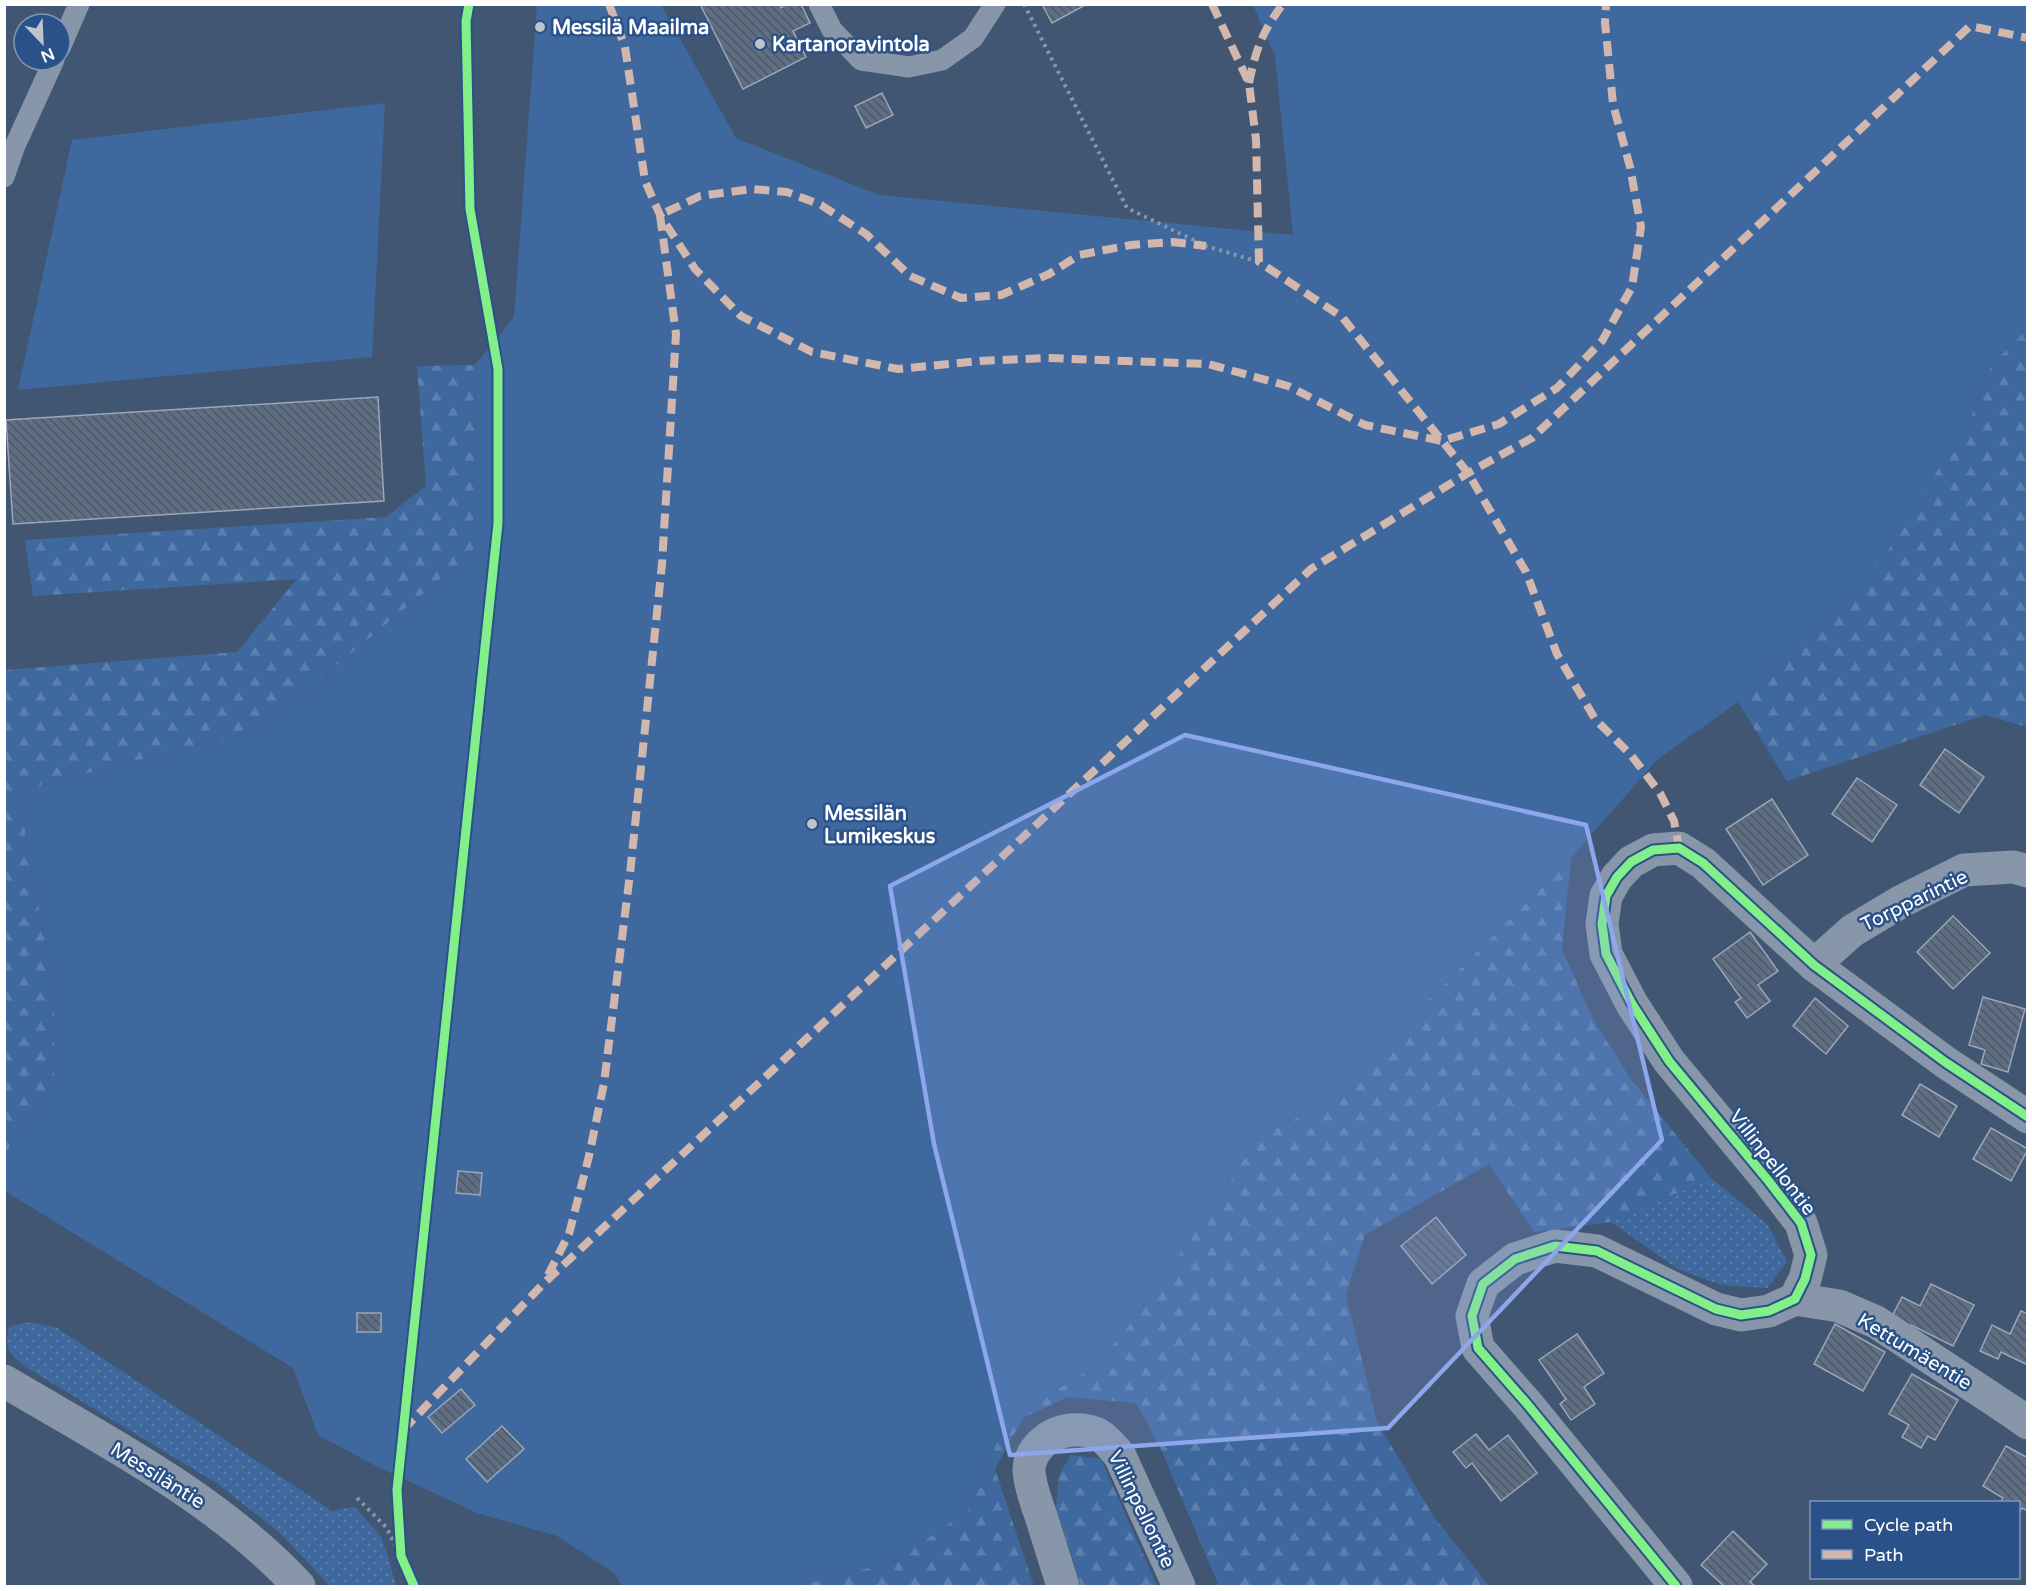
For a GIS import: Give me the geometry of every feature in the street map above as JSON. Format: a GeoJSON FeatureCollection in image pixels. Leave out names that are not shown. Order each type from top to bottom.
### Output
{"type":"FeatureCollection","features":[{"type":"Feature","properties":{"kind":"street","name":"Villinpellontie"},"geometry":{"type":"LineString","coordinates":[[1794,1299],[1805,1279],[1811,1255],[1801,1223],[1669,1061],[1632,1004],[1606,954],[1602,924],[1606,896],[1617,876],[1631,862],[1653,850],[1679,848],[1703,863],[1814,965],[1945,1062],[2028,1117]]}},
{"type":"Feature","properties":{"kind":"street","name":"Torpparintie"},"geometry":{"type":"LineString","coordinates":[[1814,965],[1852,931],[1902,901],[1964,870],[2013,867],[2028,871]]}},
{"type":"Feature","properties":{"kind":"street"},"geometry":{"type":"LineString","coordinates":[[1676,1587],[1528,1405],[1478,1348],[1472,1316],[1483,1284],[1515,1259],[1555,1246],[1597,1251],[1716,1309],[1741,1315],[1769,1311],[1794,1299]]}},
{"type":"Feature","properties":{"kind":"street","name":"Kettumäentie"},"geometry":{"type":"LineString","coordinates":[[1794,1299],[1839,1306],[1876,1322],[2028,1423]]}},
{"type":"Feature","properties":{"kind":"street","name":"Messiläntie"},"geometry":{"type":"LineString","coordinates":[[4,1380],[188,1492],[273,1559],[299,1587]]}},
{"type":"Feature","properties":{"kind":"street","name":"Villinpellontie"},"geometry":{"type":"LineString","coordinates":[[1063,1587],[1029,1472],[1032,1455],[1043,1441],[1065,1430],[1087,1429],[1107,1439],[1120,1456],[1179,1587]]}},
{"type":"Feature","properties":{"kind":"lane"},"geometry":{"type":"LineString","coordinates":[[72,20],[79,4]]}},
{"type":"Feature","properties":{"kind":"lane"},"geometry":{"type":"LineString","coordinates":[[819,4],[832,30],[861,60],[909,67],[942,60],[973,38],[995,4]]}},
{"type":"Feature","properties":{"kind":"lane"},"geometry":{"type":"LineString","coordinates":[[4,177],[14,148],[49,72]]}},
{"type":"Feature","properties":{"kind":"path"},"geometry":{"type":"LineString","coordinates":[[1024,4],[1126,208],[1206,246],[1259,262]]}},
{"type":"Feature","properties":{"kind":"path"},"geometry":{"type":"LineString","coordinates":[[357,1497],[386,1527],[405,1566]]}},
{"type":"Feature","properties":{"kind":"path"},"geometry":{"type":"LineString","coordinates":[[400,1534],[401,1556]]}},
{"type":"Feature","properties":{"kind":"highlighted area"},"geometry":{"type":"Polygon","coordinates":[[[1185,735],[1586,825],[1662,1140],[1388,1428],[1010,1455],[934,1144],[890,886],[1185,735]]]}},
{"type":"Feature","properties":{"kind":"green space","name":"Messilän Lumikeskus"},"geometry":{"type":"Polygon","coordinates":[[[537,5],[661,5],[736,138],[879,195],[1293,235],[1275,56],[1253,5],[2027,5],[2027,329],[1991,365],[1970,418],[1886,554],[1738,702],[1658,759],[1571,858],[1319,1108],[1261,1134],[1208,1214],[1126,1329],[1095,1365],[1005,1424],[967,1511],[895,1561],[797,1586],[622,1586],[614,1573],[557,1536],[477,1513],[376,1466],[318,1435],[293,1368],[5,1191],[5,1154],[54,1084],[55,998],[18,791],[260,729],[473,552],[475,365],[514,317],[537,5]]]}},
{"type":"Feature","properties":{"kind":"green space"},"geometry":{"type":"Polygon","coordinates":[[[385,103],[372,357],[18,390],[72,140],[385,103]]]}},
{"type":"Feature","properties":{"kind":"green space"},"geometry":{"type":"Polygon","coordinates":[[[2027,329],[2027,727],[1985,715],[1787,781],[1738,702],[1797,645],[1970,418],[1991,365],[2027,329]]]}},
{"type":"Feature","properties":{"kind":"green space"},"geometry":{"type":"Polygon","coordinates":[[[475,365],[473,552],[260,729],[18,791],[55,998],[54,1084],[5,1154],[5,670],[237,652],[297,579],[33,596],[25,540],[386,517],[426,486],[417,366],[475,365]]]}},
{"type":"Feature","properties":{"kind":"green space"},"geometry":{"type":"Polygon","coordinates":[[[1571,858],[1562,949],[1593,1019],[1630,1078],[1711,1178],[1611,1222],[1534,1232],[1489,1164],[1365,1235],[1346,1295],[1377,1422],[1434,1517],[1489,1586],[1219,1586],[1160,1447],[1136,1403],[1068,1397],[1023,1418],[995,1469],[1034,1586],[797,1586],[895,1561],[967,1511],[1005,1424],[1095,1365],[1126,1329],[1208,1214],[1261,1134],[1319,1108],[1571,858]]]}},
{"type":"Feature","properties":{"kind":"green space"},"geometry":{"type":"Polygon","coordinates":[[[1711,1178],[1768,1225],[1787,1262],[1767,1288],[1721,1285],[1678,1269],[1611,1222],[1711,1178]]]}},
{"type":"Feature","properties":{"kind":"green space"},"geometry":{"type":"Polygon","coordinates":[[[30,1322],[57,1328],[332,1511],[355,1507],[381,1537],[396,1586],[330,1586],[279,1532],[218,1484],[27,1368],[12,1355],[7,1346],[7,1340],[10,1326],[30,1322]]]}},
{"type":"Feature","properties":{"kind":"green space"},"geometry":{"type":"Polygon","coordinates":[[[1071,1455],[1101,1459],[1157,1586],[1081,1586],[1056,1507],[1059,1475],[1071,1455]]]}},
{"type":"Feature","properties":{"kind":"building","name":"Kartanoravintola"},"geometry":{"type":"Polygon","coordinates":[[[700,4],[779,4],[781,8],[787,4],[801,4],[810,23],[793,31],[806,57],[743,89],[700,4]]]}},
{"type":"Feature","properties":{"kind":"building"},"geometry":{"type":"Polygon","coordinates":[[[1042,4],[1087,4],[1052,23],[1042,4]]]}},
{"type":"Feature","properties":{"kind":"building"},"geometry":{"type":"Polygon","coordinates":[[[882,93],[893,115],[866,128],[855,106],[882,93]]]}},
{"type":"Feature","properties":{"kind":"building"},"geometry":{"type":"Polygon","coordinates":[[[378,397],[384,501],[13,524],[6,420],[378,397]]]}},
{"type":"Feature","properties":{"kind":"building"},"geometry":{"type":"Polygon","coordinates":[[[1945,749],[1984,777],[1959,813],[1920,785],[1945,749]]]}},
{"type":"Feature","properties":{"kind":"building"},"geometry":{"type":"Polygon","coordinates":[[[1857,778],[1897,805],[1872,842],[1832,814],[1857,778]]]}},
{"type":"Feature","properties":{"kind":"building"},"geometry":{"type":"Polygon","coordinates":[[[1772,799],[1808,855],[1763,885],[1726,829],[1772,799]]]}},
{"type":"Feature","properties":{"kind":"building"},"geometry":{"type":"Polygon","coordinates":[[[1953,916],[1990,953],[1953,989],[1917,952],[1953,916]]]}},
{"type":"Feature","properties":{"kind":"building"},"geometry":{"type":"Polygon","coordinates":[[[1750,932],[1778,971],[1758,985],[1770,1001],[1747,1018],[1735,1002],[1741,998],[1713,959],[1750,932]]]}},
{"type":"Feature","properties":{"kind":"building"},"geometry":{"type":"Polygon","coordinates":[[[1983,997],[2025,1009],[2008,1072],[1981,1064],[1985,1050],[1969,1045],[1983,997]]]}},
{"type":"Feature","properties":{"kind":"building"},"geometry":{"type":"Polygon","coordinates":[[[1815,998],[1848,1026],[1826,1054],[1793,1026],[1815,998]]]}},
{"type":"Feature","properties":{"kind":"building"},"geometry":{"type":"Polygon","coordinates":[[[1920,1084],[1957,1106],[1939,1137],[1902,1115],[1920,1084]]]}},
{"type":"Feature","properties":{"kind":"building"},"geometry":{"type":"Polygon","coordinates":[[[1991,1128],[2028,1149],[2011,1181],[1973,1159],[1991,1128]]]}},
{"type":"Feature","properties":{"kind":"building"},"geometry":{"type":"Polygon","coordinates":[[[458,1171],[482,1173],[480,1195],[456,1193],[458,1171]]]}},
{"type":"Feature","properties":{"kind":"building"},"geometry":{"type":"Polygon","coordinates":[[[1436,1217],[1466,1255],[1432,1284],[1401,1246],[1436,1217]]]}},
{"type":"Feature","properties":{"kind":"building"},"geometry":{"type":"Polygon","coordinates":[[[1931,1284],[1974,1305],[1953,1346],[1911,1325],[1907,1331],[1889,1322],[1902,1297],[1920,1306],[1931,1284]]]}},
{"type":"Feature","properties":{"kind":"building"},"geometry":{"type":"Polygon","coordinates":[[[2021,1311],[2028,1314],[2028,1365],[2001,1352],[1998,1359],[1980,1351],[1992,1325],[2010,1334],[2021,1311]]]}},
{"type":"Feature","properties":{"kind":"building"},"geometry":{"type":"Polygon","coordinates":[[[357,1313],[381,1313],[381,1332],[357,1332],[357,1313]]]}},
{"type":"Feature","properties":{"kind":"building"},"geometry":{"type":"Polygon","coordinates":[[[1835,1324],[1885,1352],[1863,1391],[1814,1364],[1835,1324]]]}},
{"type":"Feature","properties":{"kind":"building"},"geometry":{"type":"Polygon","coordinates":[[[1577,1334],[1604,1373],[1584,1387],[1595,1404],[1571,1420],[1560,1404],[1566,1399],[1539,1360],[1577,1334]]]}},
{"type":"Feature","properties":{"kind":"building"},"geometry":{"type":"Polygon","coordinates":[[[1912,1374],[1958,1400],[1935,1440],[1928,1436],[1921,1448],[1902,1437],[1909,1425],[1889,1414],[1912,1374]]]}},
{"type":"Feature","properties":{"kind":"building"},"geometry":{"type":"Polygon","coordinates":[[[461,1389],[475,1405],[442,1433],[428,1417],[461,1389]]]}},
{"type":"Feature","properties":{"kind":"building"},"geometry":{"type":"Polygon","coordinates":[[[502,1426],[524,1449],[487,1482],[466,1459],[502,1426]]]}},
{"type":"Feature","properties":{"kind":"building"},"geometry":{"type":"Polygon","coordinates":[[[1476,1434],[1489,1450],[1508,1435],[1537,1473],[1501,1501],[1472,1463],[1466,1468],[1453,1452],[1476,1434]]]}},
{"type":"Feature","properties":{"kind":"building"},"geometry":{"type":"Polygon","coordinates":[[[2006,1446],[2028,1458],[2028,1511],[2022,1508],[2020,1512],[2020,1501],[2002,1501],[2003,1498],[1983,1486],[2006,1446]]]}},
{"type":"Feature","properties":{"kind":"building"},"geometry":{"type":"Polygon","coordinates":[[[1733,1531],[1767,1564],[1750,1582],[1755,1586],[1724,1586],[1701,1565],[1733,1531]]]}},
{"type":"Feature","properties":{"kind":"marked path"},"geometry":{"type":"LineString","coordinates":[[609,4],[625,47],[645,181],[660,215],[695,269],[741,316],[812,352],[898,369],[980,361],[1047,358],[1208,364],[1288,386],[1365,425],[1442,441],[1499,424],[1557,388],[1602,341],[1632,287],[1641,227],[1630,167],[1613,104],[1605,22],[1606,4]]}},
{"type":"Feature","properties":{"kind":"marked path"},"geometry":{"type":"LineString","coordinates":[[1212,4],[1249,83],[1256,140],[1259,262],[1342,317],[1468,473],[1526,572],[1557,654],[1595,719],[1631,755],[1660,793],[1674,821],[1679,848]]}},
{"type":"Feature","properties":{"kind":"marked path"},"geometry":{"type":"LineString","coordinates":[[1249,83],[1261,41],[1283,4]]}},
{"type":"Feature","properties":{"kind":"marked path"},"geometry":{"type":"LineString","coordinates":[[403,1430],[544,1283],[1311,569],[1468,473],[1532,438],[1970,26],[2028,38]]}},
{"type":"Feature","properties":{"kind":"marked path"},"geometry":{"type":"LineString","coordinates":[[548,1275],[569,1234],[589,1156],[604,1083],[630,874],[662,564],[676,334],[660,215],[700,196],[752,189],[787,192],[821,205],[866,234],[910,276],[961,298],[1001,295],[1049,274],[1079,255],[1131,245],[1173,242],[1206,246]]}},
{"type":"Feature","properties":{"kind":"cycle path"},"geometry":{"type":"LineString","coordinates":[[414,1586],[401,1556],[397,1490],[498,523],[498,369],[470,209],[466,21],[469,4]]}},
{"type":"Feature","properties":{"kind":"cycle path"},"geometry":{"type":"LineString","coordinates":[[1676,1586],[1528,1405],[1478,1348],[1472,1316],[1483,1284],[1515,1259],[1555,1246],[1597,1251],[1716,1309],[1741,1315],[1769,1311],[1795,1299],[1805,1279],[1811,1255],[1801,1223],[1669,1061],[1632,1004],[1606,954],[1602,924],[1606,896],[1617,877],[1631,862],[1653,850],[1679,848],[1703,863],[1814,965],[1945,1062],[2028,1117]]}},
{"type":"Feature","properties":{"kind":"place","name":"Messilä Maailma"},"geometry":{"type":"Point","coordinates":[540,27]}},
{"type":"Feature","properties":{"kind":"place","name":"Kartanoravintola"},"geometry":{"type":"Point","coordinates":[760,44]}},
{"type":"Feature","properties":{"kind":"place","name":"Messilän Lumikeskus"},"geometry":{"type":"Point","coordinates":[812,824]}}]}
